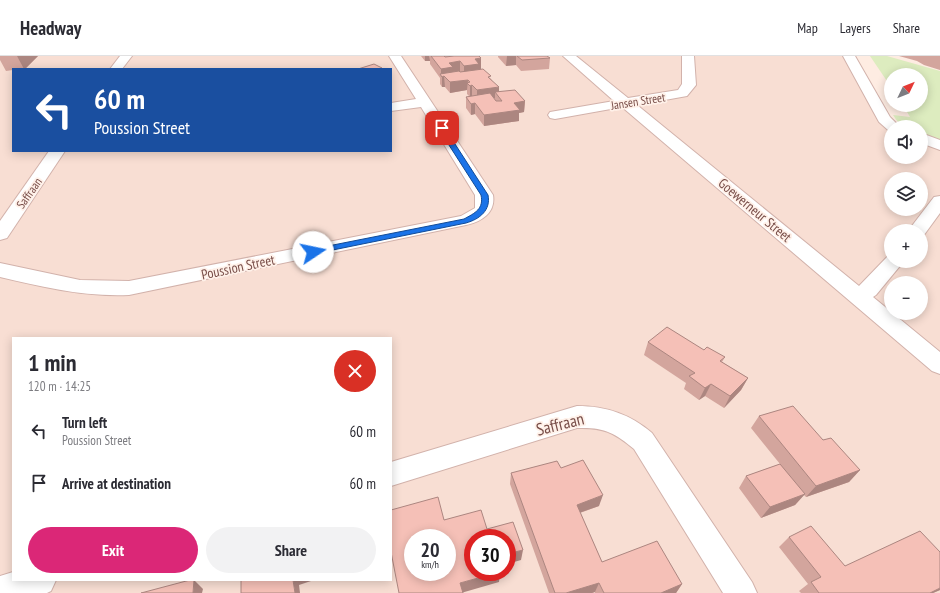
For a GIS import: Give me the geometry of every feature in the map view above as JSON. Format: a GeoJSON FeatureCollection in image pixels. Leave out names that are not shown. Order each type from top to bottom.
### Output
{"type":"FeatureCollection","features":[{"type":"Feature","properties":{"kind":"street"},"geometry":{"type":"LineString","coordinates":[[117,68],[126,56]]}},
{"type":"Feature","properties":{"kind":"street","name":"Poussion Street"},"geometry":{"type":"LineString","coordinates":[[0,270],[80,288],[97,290],[129,288],[466,220],[477,215],[484,209],[486,202],[484,195],[395,56]]}},
{"type":"Feature","properties":{"kind":"street","name":"Goewerneur Street"},"geometry":{"type":"LineString","coordinates":[[569,56],[940,365]]}},
{"type":"Feature","properties":{"kind":"street","name":"Jansen Street"},"geometry":{"type":"LineString","coordinates":[[555,114],[682,93],[689,85],[688,56]]}},
{"type":"Feature","properties":{"kind":"street"},"geometry":{"type":"LineString","coordinates":[[849,56],[885,120]]}},
{"type":"Feature","properties":{"kind":"street"},"geometry":{"type":"LineString","coordinates":[[392,107],[424,102]]}},
{"type":"Feature","properties":{"kind":"street"},"geometry":{"type":"LineString","coordinates":[[928,141],[940,145]]}},
{"type":"Feature","properties":{"kind":"street","name":"Saffraan"},"geometry":{"type":"LineString","coordinates":[[0,234],[57,152]]}},
{"type":"Feature","properties":{"kind":"street"},"geometry":{"type":"LineString","coordinates":[[922,224],[940,201]]}},
{"type":"Feature","properties":{"kind":"street"},"geometry":{"type":"LineString","coordinates":[[858,296],[869,290],[888,268]]}},
{"type":"Feature","properties":{"kind":"street","name":"Saffraan"},"geometry":{"type":"LineString","coordinates":[[392,474],[577,417],[591,416],[619,423],[631,430],[643,441],[741,593]]}},
{"type":"Feature","properties":{"kind":"street"},"geometry":{"type":"LineString","coordinates":[[0,592],[37,581]]}},
{"type":"Feature","properties":{"kind":"shaded area"},"geometry":{"type":"Polygon","coordinates":[[[0,56],[849,56],[887,120],[884,120],[884,164],[928,164],[928,141],[940,145],[940,593],[0,593],[0,56]]]}},
{"type":"Feature","properties":{"kind":"green space"},"geometry":{"type":"Polygon","coordinates":[[[870,56],[887,56],[940,71],[940,141],[928,137],[928,120],[896,120],[893,115],[910,117],[907,112],[928,112],[928,68],[884,68],[884,77],[870,56]]]}},
{"type":"Feature","properties":{"kind":"building"},"geometry":{"type":"Polygon","coordinates":[[[431,56],[479,56],[481,58],[475,59],[479,64],[464,66],[460,61],[449,63],[453,67],[441,69],[431,56]]]}},
{"type":"Feature","properties":{"kind":"building"},"geometry":{"type":"Polygon","coordinates":[[[517,56],[547,56],[550,58],[522,60],[517,56]]]}},
{"type":"Feature","properties":{"kind":"building"},"geometry":{"type":"Polygon","coordinates":[[[374,64],[382,68],[361,68],[374,64]]]}},
{"type":"Feature","properties":{"kind":"building"},"geometry":{"type":"Polygon","coordinates":[[[483,69],[491,76],[488,77],[499,87],[477,90],[472,85],[470,86],[467,83],[470,82],[468,80],[450,82],[440,74],[459,71],[483,69]]]}},
{"type":"Feature","properties":{"kind":"building"},"geometry":{"type":"Polygon","coordinates":[[[515,90],[525,101],[514,103],[520,110],[484,115],[475,103],[471,104],[466,97],[490,93],[496,101],[502,101],[495,92],[515,90]]]}},
{"type":"Feature","properties":{"kind":"building"},"geometry":{"type":"Polygon","coordinates":[[[667,327],[704,350],[707,347],[725,357],[720,361],[748,378],[730,396],[711,384],[705,388],[689,376],[695,373],[648,342],[667,327]]]}},
{"type":"Feature","properties":{"kind":"building"},"geometry":{"type":"Polygon","coordinates":[[[793,406],[823,440],[831,438],[860,470],[816,486],[759,416],[793,406]]]}},
{"type":"Feature","properties":{"kind":"building"},"geometry":{"type":"Polygon","coordinates":[[[583,460],[603,495],[577,505],[602,562],[657,541],[682,584],[661,593],[604,593],[599,583],[566,593],[555,593],[511,473],[557,461],[561,468],[583,460]]]}},
{"type":"Feature","properties":{"kind":"building"},"geometry":{"type":"Polygon","coordinates":[[[780,464],[805,494],[770,507],[746,476],[780,464]]]}},
{"type":"Feature","properties":{"kind":"building"},"geometry":{"type":"Polygon","coordinates":[[[438,497],[444,520],[481,510],[487,529],[464,529],[464,581],[467,581],[460,583],[463,593],[399,593],[392,557],[392,510],[438,497]]]}},
{"type":"Feature","properties":{"kind":"building"},"geometry":{"type":"Polygon","coordinates":[[[513,522],[516,529],[487,529],[513,522]]]}},
{"type":"Feature","properties":{"kind":"building"},"geometry":{"type":"Polygon","coordinates":[[[811,526],[845,566],[920,531],[940,552],[940,588],[930,593],[819,593],[811,582],[821,577],[789,537],[811,526]]]}},
{"type":"Feature","properties":{"kind":"building"},"geometry":{"type":"Polygon","coordinates":[[[516,530],[523,550],[516,552],[516,530]]]}},
{"type":"Feature","properties":{"kind":"building"},"geometry":{"type":"Polygon","coordinates":[[[186,581],[194,581],[193,593],[141,593],[186,581]]]}},
{"type":"Feature","properties":{"kind":"building"},"geometry":{"type":"Polygon","coordinates":[[[241,581],[293,581],[295,593],[241,593],[241,581]]]}},
{"type":"Feature","properties":{"kind":"route"},"geometry":{"type":"LineString","coordinates":[[313,252],[466,220],[477,215],[484,209],[486,202],[484,195],[442,128]]}}]}
